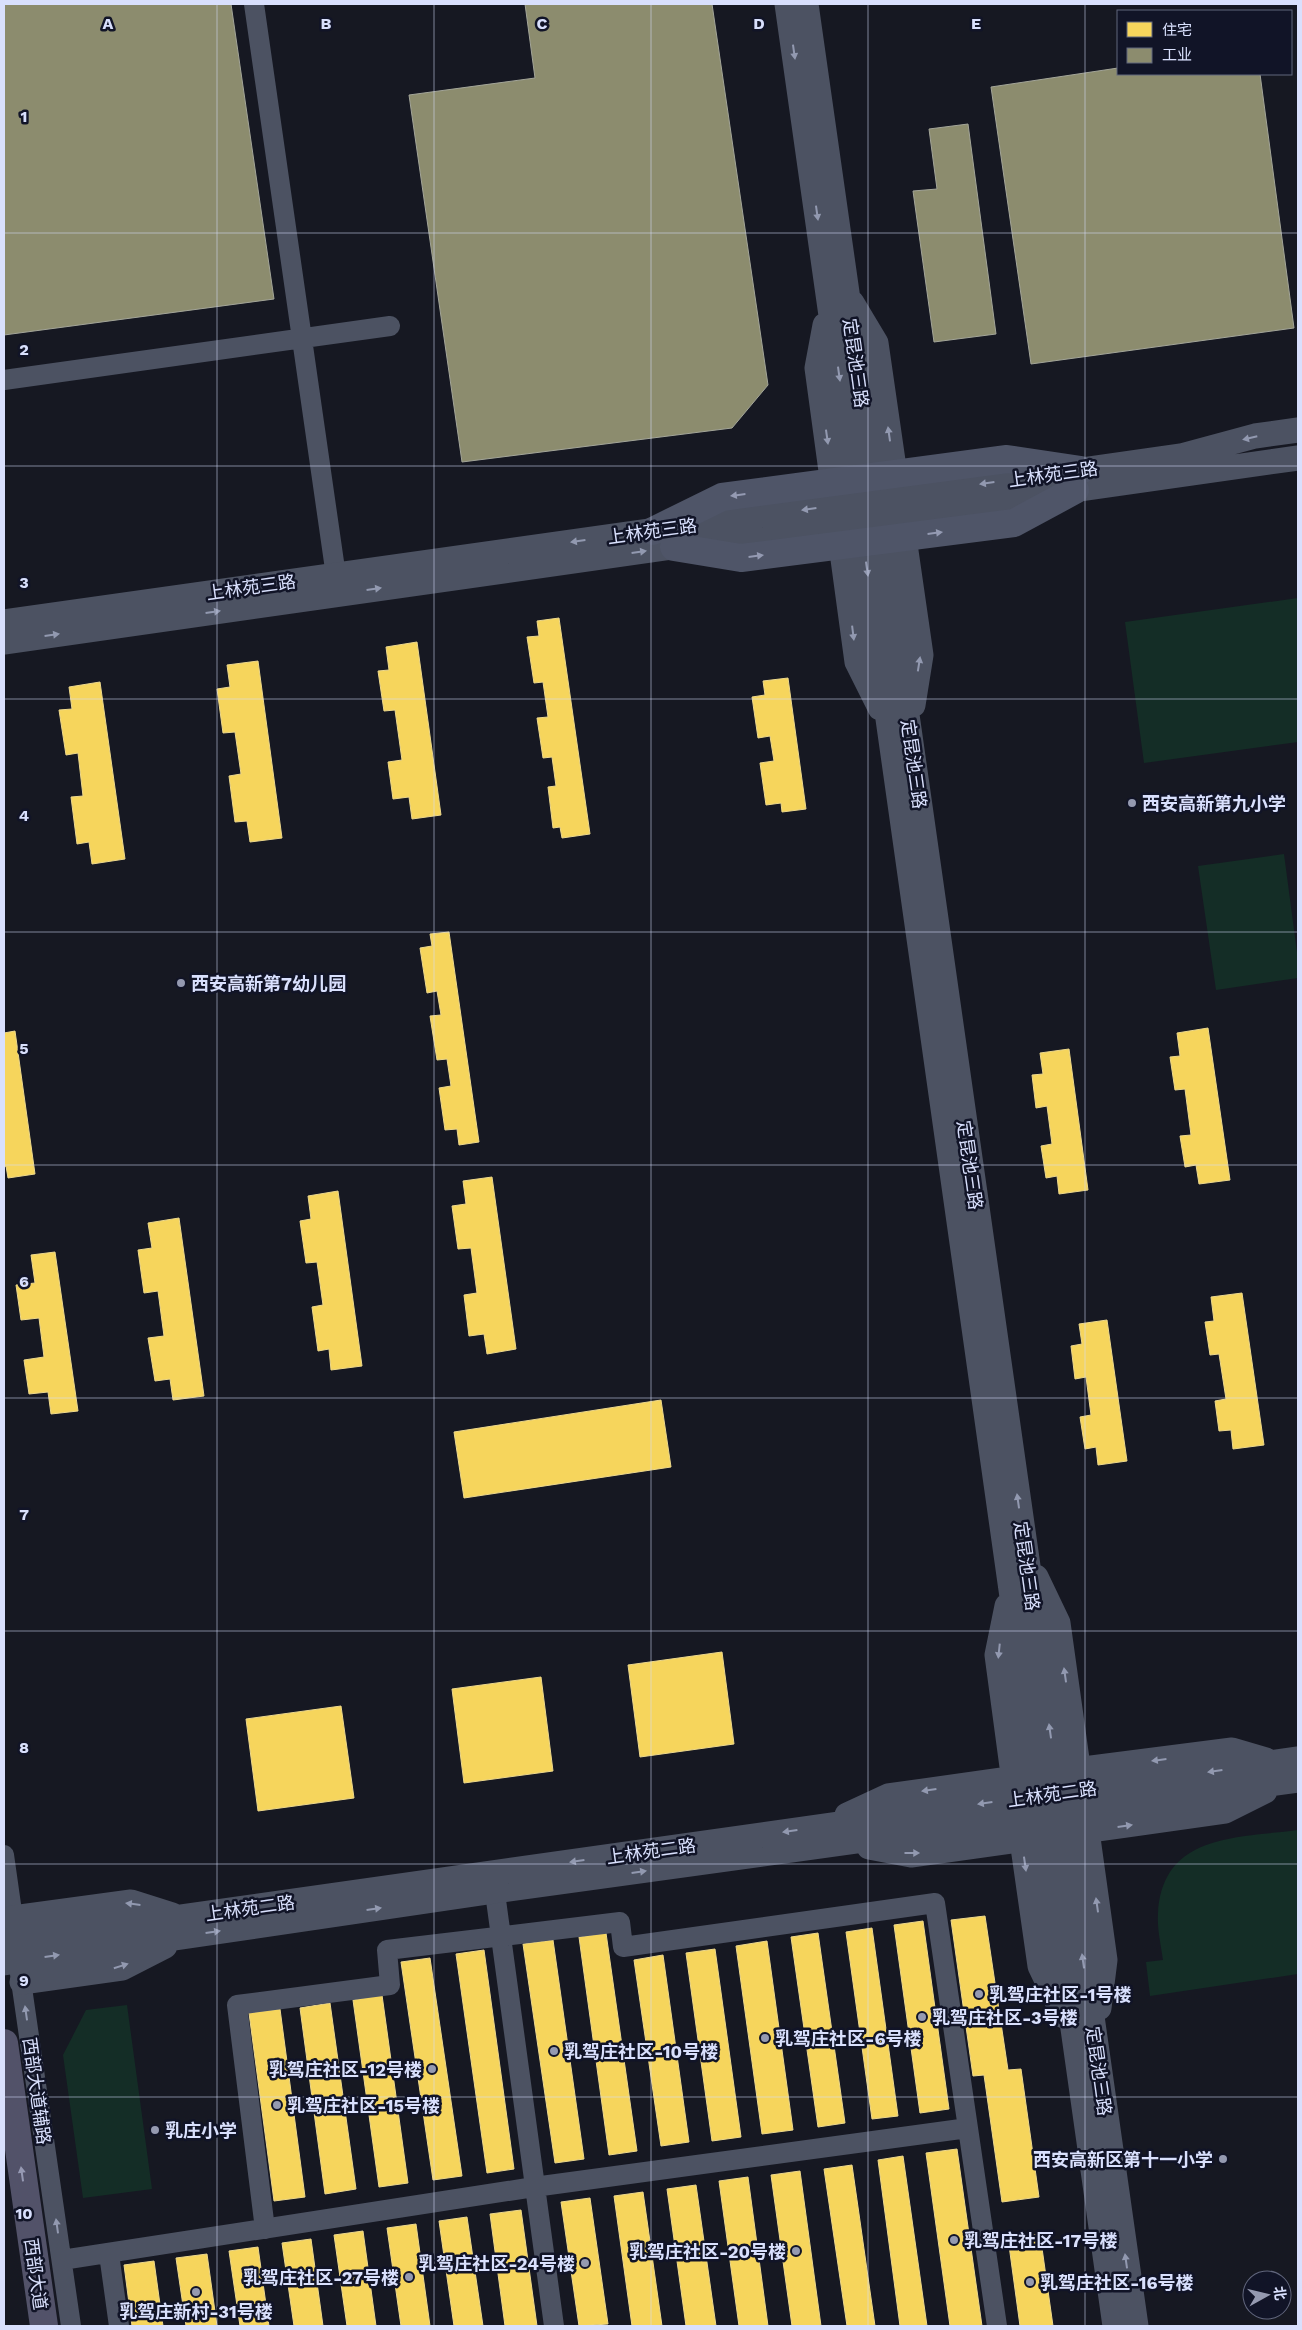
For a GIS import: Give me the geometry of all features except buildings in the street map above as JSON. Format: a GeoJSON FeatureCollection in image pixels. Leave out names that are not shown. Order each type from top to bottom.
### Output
{"type":"FeatureCollection","features":[{"type":"Feature","properties":{"kind":"main road"},"geometry":{"type":"LineString","coordinates":[[663,539],[741,558],[1007,459],[1078,480]]}},
{"type":"Feature","properties":{"kind":"main road"},"geometry":{"type":"LineString","coordinates":[[663,539],[722,497],[1014,523],[1078,480]]}},
{"type":"Feature","properties":{"kind":"main road","name":"西部大道"},"geometry":{"type":"LineString","coordinates":[[4,2043],[44,2326]]}},
{"type":"Feature","properties":{"kind":"street"},"geometry":{"type":"LineString","coordinates":[[254,4],[337,585]]}},
{"type":"Feature","properties":{"kind":"street","name":"定昆池三路"},"geometry":{"type":"LineString","coordinates":[[787,4],[838,298],[899,728],[1025,1554],[1051,1804],[1084,2038],[1115,2326]]}},
{"type":"Feature","properties":{"kind":"street","name":"定昆池三路"},"geometry":{"type":"LineString","coordinates":[[806,4],[838,298]]}},
{"type":"Feature","properties":{"kind":"street"},"geometry":{"type":"LineString","coordinates":[[838,298],[876,343],[868,510],[857,662],[899,728]]}},
{"type":"Feature","properties":{"kind":"street"},"geometry":{"type":"LineString","coordinates":[[4,380],[390,326]]}},
{"type":"Feature","properties":{"kind":"street","name":"上林苑三路"},"geometry":{"type":"LineString","coordinates":[[1078,480],[1181,456],[1255,436],[1298,430]]}},
{"type":"Feature","properties":{"kind":"street","name":"上林苑三路"},"geometry":{"type":"LineString","coordinates":[[1078,480],[1298,458]]}},
{"type":"Feature","properties":{"kind":"street","name":"上林苑三路"},"geometry":{"type":"LineString","coordinates":[[4,642],[337,585],[663,539]]}},
{"type":"Feature","properties":{"kind":"street","name":"上林苑三路"},"geometry":{"type":"LineString","coordinates":[[4,622],[337,585]]}},
{"type":"Feature","properties":{"kind":"street","name":"定昆池三路"},"geometry":{"type":"LineString","coordinates":[[899,728],[1011,1586],[1051,1804]]}},
{"type":"Feature","properties":{"kind":"street"},"geometry":{"type":"LineString","coordinates":[[1084,2038],[1040,1966],[1051,1804],[1225,1811],[1289,1771]]}},
{"type":"Feature","properties":{"kind":"street","name":"上林苑二路"},"geometry":{"type":"LineString","coordinates":[[13,1951],[494,1882],[824,1826],[1051,1804],[1289,1771]]}},
{"type":"Feature","properties":{"kind":"street","name":"上林苑二路"},"geometry":{"type":"LineString","coordinates":[[494,1882],[847,1843],[1051,1804]]}},
{"type":"Feature","properties":{"kind":"street","name":"西部大道辅路"},"geometry":{"type":"LineString","coordinates":[[4,1855],[13,1951],[71,2326]]}},
{"type":"Feature","properties":{"kind":"street"},"geometry":{"type":"LineString","coordinates":[[494,1882],[554,2326]]}},
{"type":"Feature","properties":{"kind":"street"},"geometry":{"type":"LineString","coordinates":[[265,2229],[237,2005],[390,1985],[387,1950],[501,1938],[620,1922],[624,1947],[936,1903],[997,2326]]}},
{"type":"Feature","properties":{"kind":"street"},"geometry":{"type":"LineString","coordinates":[[13,1951],[122,1968],[181,1927]]}},
{"type":"Feature","properties":{"kind":"street","name":"定昆池三路"},"geometry":{"type":"LineString","coordinates":[[1084,2038],[1136,2326]]}},
{"type":"Feature","properties":{"kind":"street"},"geometry":{"type":"LineString","coordinates":[[62,2260],[534,2187],[968,2128]]}},
{"type":"Feature","properties":{"kind":"street"},"geometry":{"type":"LineString","coordinates":[[109,2254],[119,2326]]}},
{"type":"Feature","properties":{"kind":"green space"},"geometry":{"type":"Polygon","coordinates":[[[1298,598],[1298,742],[1144,763],[1125,622],[1298,598]]]}},
{"type":"Feature","properties":{"kind":"green space"},"geometry":{"type":"Polygon","coordinates":[[[1284,854],[1298,960],[1298,978],[1216,990],[1198,866],[1284,854]]]}},
{"type":"Feature","properties":{"kind":"green space"},"geometry":{"type":"Polygon","coordinates":[[[1298,1830],[1298,1974],[1150,1996],[1146,1962],[1163,1960],[1158,1914],[1163,1887],[1173,1868],[1188,1854],[1207,1845],[1251,1835],[1298,1830]]]}},
{"type":"Feature","properties":{"kind":"green space"},"geometry":{"type":"Polygon","coordinates":[[[127,2005],[152,2189],[83,2198],[63,2055],[86,2010],[127,2005]]]}},
{"type":"Feature","properties":{"kind":"place","name":"西安高新第九小学"},"geometry":{"type":"Point","coordinates":[1132,803]}},
{"type":"Feature","properties":{"kind":"place","name":"西安高新第7幼儿园"},"geometry":{"type":"Point","coordinates":[181,983]}},
{"type":"Feature","properties":{"kind":"place","name":"乳驾庄社区-1号楼"},"geometry":{"type":"Point","coordinates":[979,1994]}},
{"type":"Feature","properties":{"kind":"place","name":"乳驾庄社区-3号楼"},"geometry":{"type":"Point","coordinates":[922,2017]}},
{"type":"Feature","properties":{"kind":"place","name":"乳驾庄社区-6号楼"},"geometry":{"type":"Point","coordinates":[765,2038]}},
{"type":"Feature","properties":{"kind":"place","name":"乳驾庄社区-10号楼"},"geometry":{"type":"Point","coordinates":[554,2051]}},
{"type":"Feature","properties":{"kind":"place","name":"乳驾庄社区-12号楼"},"geometry":{"type":"Point","coordinates":[432,2069]}},
{"type":"Feature","properties":{"kind":"place","name":"乳驾庄社区-15号楼"},"geometry":{"type":"Point","coordinates":[277,2105]}},
{"type":"Feature","properties":{"kind":"place","name":"乳庄小学"},"geometry":{"type":"Point","coordinates":[155,2130]}},
{"type":"Feature","properties":{"kind":"place","name":"西安高新区第十一小学"},"geometry":{"type":"Point","coordinates":[1223,2159]}},
{"type":"Feature","properties":{"kind":"place","name":"乳驾庄社区-17号楼"},"geometry":{"type":"Point","coordinates":[954,2240]}},
{"type":"Feature","properties":{"kind":"place","name":"乳驾庄社区-20号楼"},"geometry":{"type":"Point","coordinates":[796,2251]}},
{"type":"Feature","properties":{"kind":"place","name":"乳驾庄社区-24号楼"},"geometry":{"type":"Point","coordinates":[585,2263]}},
{"type":"Feature","properties":{"kind":"place","name":"乳驾庄社区-27号楼"},"geometry":{"type":"Point","coordinates":[409,2277]}},
{"type":"Feature","properties":{"kind":"place","name":"乳驾庄社区-16号楼"},"geometry":{"type":"Point","coordinates":[1030,2282]}},
{"type":"Feature","properties":{"kind":"place","name":"乳驾庄新村-31号楼"},"geometry":{"type":"Point","coordinates":[196,2292]}}]}
